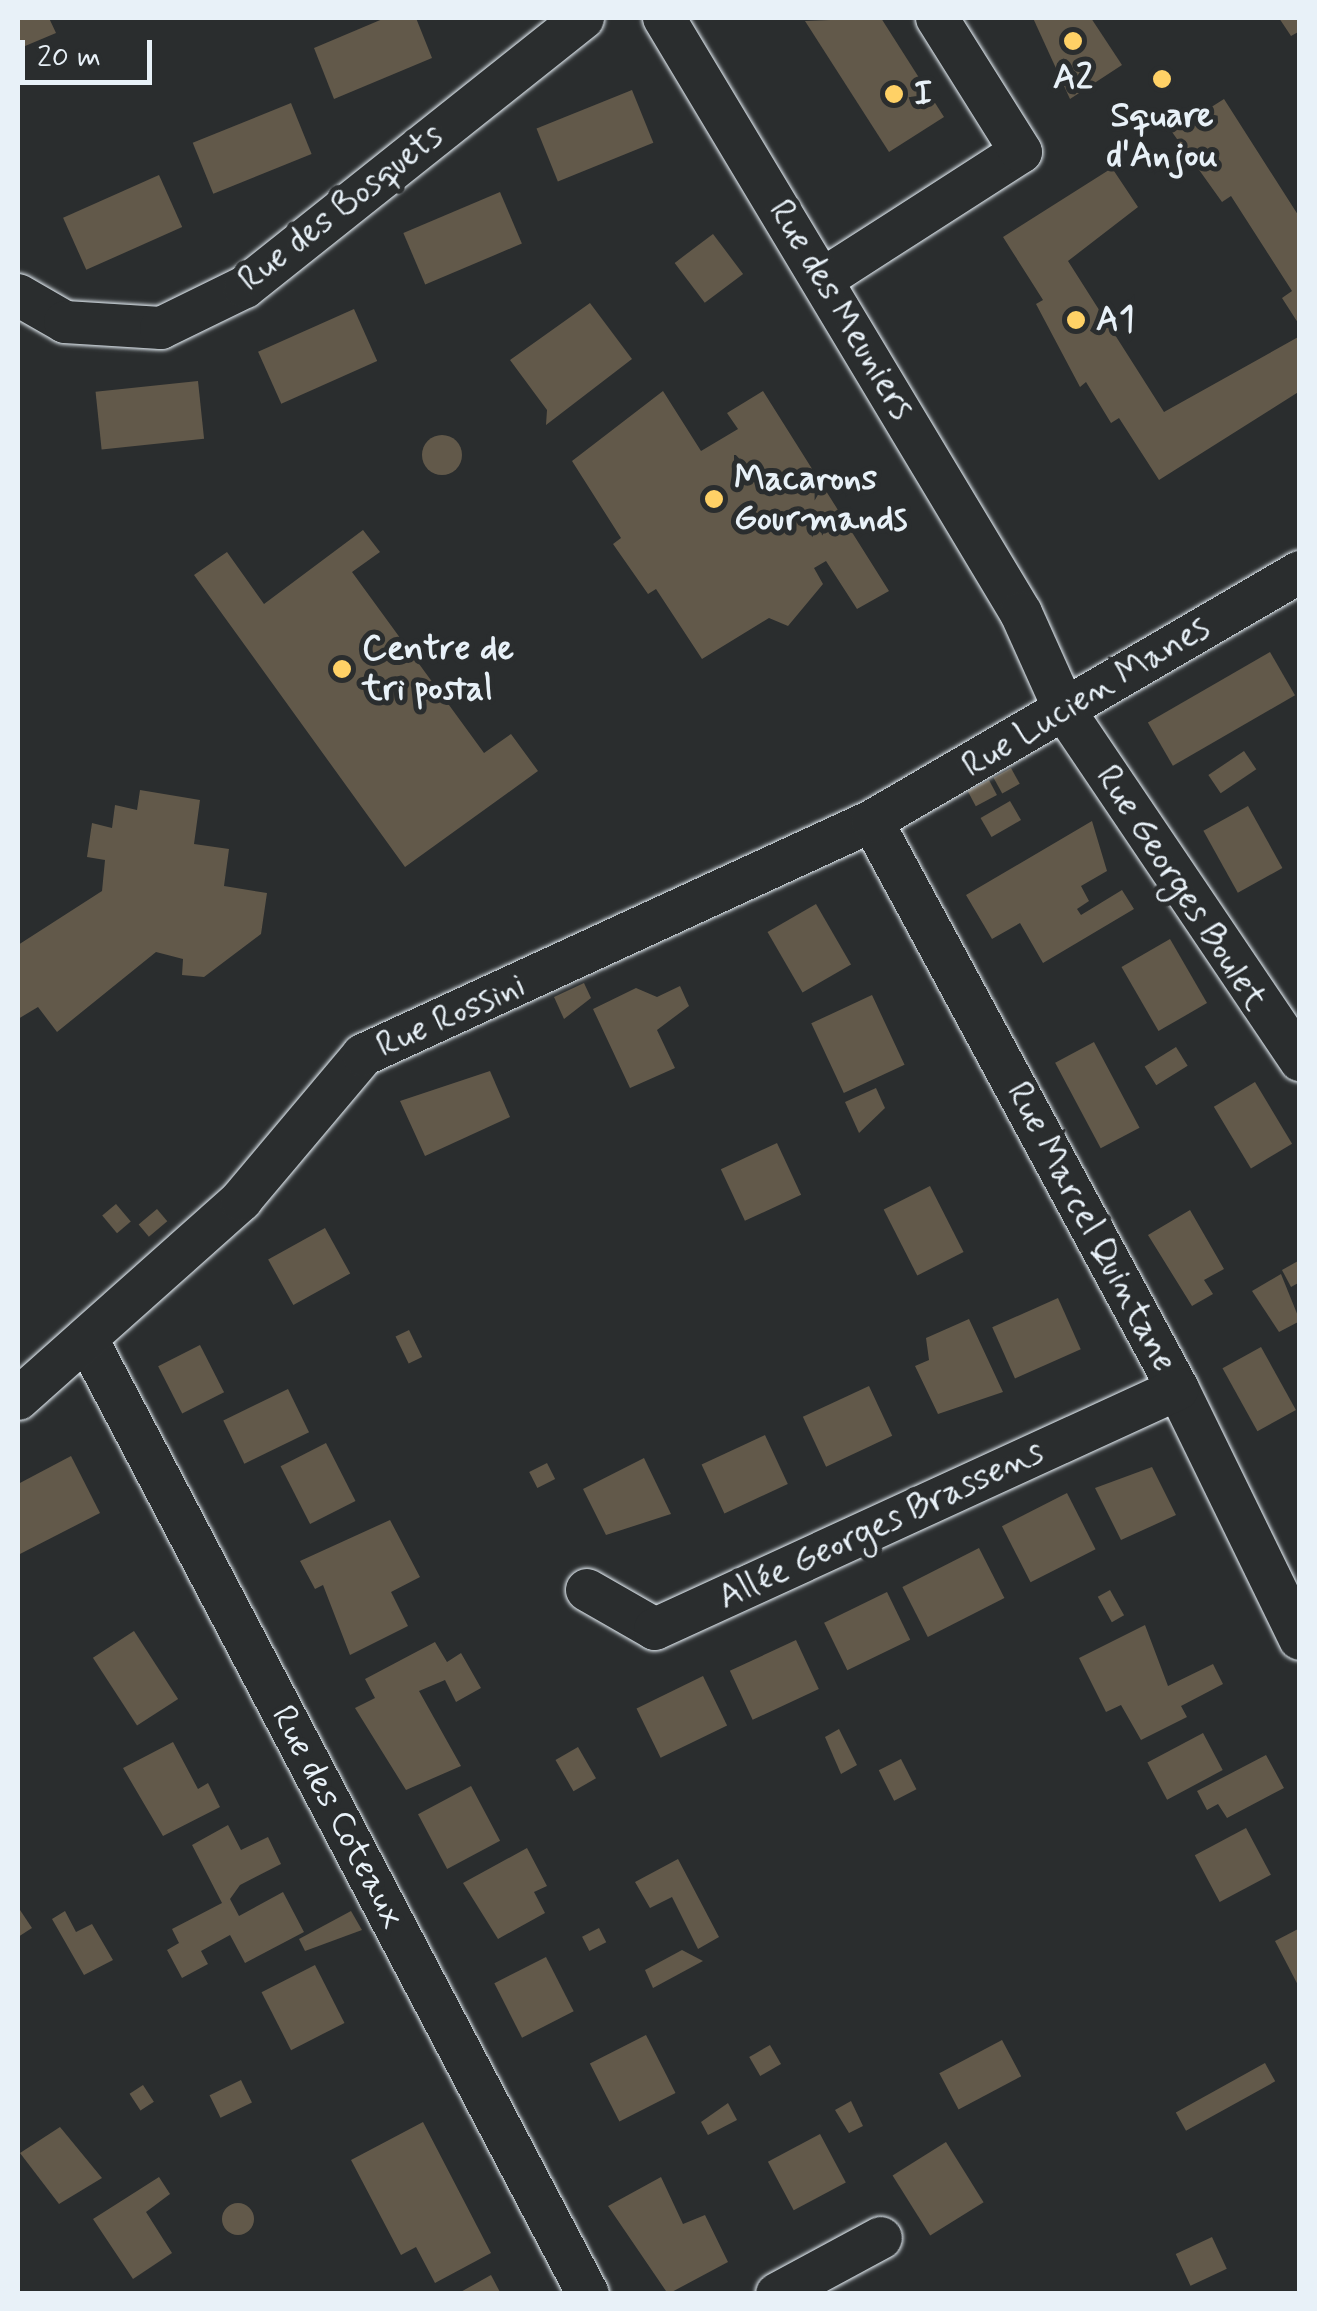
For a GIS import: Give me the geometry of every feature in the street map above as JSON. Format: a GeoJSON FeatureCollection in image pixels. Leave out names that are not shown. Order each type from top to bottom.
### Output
{"type":"FeatureCollection","features":[{"type":"Feature","properties":{"kind":"street","name":"Rue des Bosquets"},"geometry":{"type":"LineString","coordinates":[[18,295],[66,322],[161,328],[228,295],[583,18]]}},
{"type":"Feature","properties":{"kind":"street","name":"Rue des Meuniers"},"geometry":{"type":"LineString","coordinates":[[664,18],[824,279],[1020,613],[1066,713]]}},
{"type":"Feature","properties":{"kind":"street"},"geometry":{"type":"LineString","coordinates":[[824,279],[1021,152],[937,18]]}},
{"type":"Feature","properties":{"kind":"street","name":"Rue Lucien Manes"},"geometry":{"type":"LineString","coordinates":[[872,821],[1066,713],[1300,572]]}},
{"type":"Feature","properties":{"kind":"street","name":"Rue Georges Boulet"},"geometry":{"type":"LineString","coordinates":[[1066,713],[1300,1060]]}},
{"type":"Feature","properties":{"kind":"street","name":"Rue Rossini"},"geometry":{"type":"LineString","coordinates":[[18,1398],[88,1341],[241,1200],[363,1055],[689,909],[872,821]]}},
{"type":"Feature","properties":{"kind":"street","name":"Rue Marcel Quintane"},"geometry":{"type":"LineString","coordinates":[[872,821],[1178,1389],[1300,1639]]}},
{"type":"Feature","properties":{"kind":"street","name":"Rue des Coteaux"},"geometry":{"type":"LineString","coordinates":[[88,1341],[588,2294]]}},
{"type":"Feature","properties":{"kind":"street","name":"Allée Georges Brassens"},"geometry":{"type":"LineString","coordinates":[[587,1590],[655,1629],[1178,1389]]}},
{"type":"Feature","properties":{"kind":"street"},"geometry":{"type":"LineString","coordinates":[[778,2294],[881,2238]]}},
{"type":"Feature","properties":{"kind":"building"},"geometry":{"type":"Polygon","coordinates":[[[18,18],[49,18],[56,33],[18,49],[18,18]]]}},
{"type":"Feature","properties":{"kind":"building"},"geometry":{"type":"Polygon","coordinates":[[[385,18],[416,18],[432,58],[334,99],[314,48],[385,18]]]}},
{"type":"Feature","properties":{"kind":"building","name":"I"},"geometry":{"type":"Polygon","coordinates":[[[881,18],[944,117],[889,152],[805,21],[881,18]]]}},
{"type":"Feature","properties":{"kind":"building","name":"A2"},"geometry":{"type":"Polygon","coordinates":[[[1033,18],[1091,18],[1122,65],[1070,99],[1033,18]]]}},
{"type":"Feature","properties":{"kind":"building"},"geometry":{"type":"Polygon","coordinates":[[[1279,18],[1300,18],[1300,31],[1291,36],[1279,18]]]}},
{"type":"Feature","properties":{"kind":"building"},"geometry":{"type":"Polygon","coordinates":[[[632,90],[653,143],[558,181],[537,129],[632,90]]]}},
{"type":"Feature","properties":{"kind":"building"},"geometry":{"type":"Polygon","coordinates":[[[1224,99],[1300,218],[1300,326],[1282,298],[1292,291],[1231,196],[1222,202],[1172,132],[1224,99]]]}},
{"type":"Feature","properties":{"kind":"building"},"geometry":{"type":"Polygon","coordinates":[[[291,103],[312,154],[213,194],[193,143],[291,103]]]}},
{"type":"Feature","properties":{"kind":"building","name":"A1"},"geometry":{"type":"Polygon","coordinates":[[[1112,168],[1138,207],[1068,261],[1164,412],[1300,336],[1300,391],[1159,480],[1119,418],[1111,423],[1086,382],[1080,387],[1036,304],[1043,300],[1003,237],[1112,168]]]}},
{"type":"Feature","properties":{"kind":"building"},"geometry":{"type":"Polygon","coordinates":[[[159,175],[182,227],[86,270],[63,218],[159,175]]]}},
{"type":"Feature","properties":{"kind":"building"},"geometry":{"type":"Polygon","coordinates":[[[500,192],[522,244],[425,285],[403,233],[500,192]]]}},
{"type":"Feature","properties":{"kind":"building"},"geometry":{"type":"Polygon","coordinates":[[[713,234],[743,274],[705,303],[675,263],[713,234]]]}},
{"type":"Feature","properties":{"kind":"building"},"geometry":{"type":"Polygon","coordinates":[[[590,303],[632,359],[546,425],[547,410],[510,360],[590,303]]]}},
{"type":"Feature","properties":{"kind":"building"},"geometry":{"type":"Polygon","coordinates":[[[354,309],[377,361],[281,404],[258,352],[354,309]]]}},
{"type":"Feature","properties":{"kind":"building"},"geometry":{"type":"Polygon","coordinates":[[[198,381],[204,439],[102,449],[96,392],[198,381]]]}},
{"type":"Feature","properties":{"kind":"building","name":"Macarons Gourmands"},"geometry":{"type":"Polygon","coordinates":[[[663,391],[701,451],[738,429],[727,413],[763,391],[889,591],[857,609],[826,561],[814,568],[823,584],[788,626],[769,618],[702,659],[656,589],[648,594],[613,544],[621,538],[572,461],[663,391]]]}},
{"type":"Feature","properties":{"kind":"building"},"geometry":{"type":"Polygon","coordinates":[[[442,435],[456,441],[462,455],[456,469],[442,475],[428,469],[422,455],[428,441],[442,435]]]}},
{"type":"Feature","properties":{"kind":"building","name":"Centre de tri postal"},"geometry":{"type":"Polygon","coordinates":[[[363,530],[380,552],[352,572],[484,753],[511,734],[538,771],[405,867],[194,575],[227,552],[264,604],[363,530]]]}},
{"type":"Feature","properties":{"kind":"building"},"geometry":{"type":"Polygon","coordinates":[[[1270,652],[1295,695],[1173,766],[1148,722],[1270,652]]]}},
{"type":"Feature","properties":{"kind":"building"},"geometry":{"type":"Polygon","coordinates":[[[1244,751],[1256,769],[1221,793],[1208,775],[1244,751]]]}},
{"type":"Feature","properties":{"kind":"building"},"geometry":{"type":"Polygon","coordinates":[[[1011,768],[1020,784],[1002,793],[994,778],[1011,768]]]}},
{"type":"Feature","properties":{"kind":"building"},"geometry":{"type":"Polygon","coordinates":[[[989,780],[997,795],[976,806],[968,791],[989,780]]]}},
{"type":"Feature","properties":{"kind":"building"},"geometry":{"type":"Polygon","coordinates":[[[140,790],[200,800],[194,844],[229,849],[224,886],[267,893],[261,934],[204,977],[182,975],[183,959],[156,952],[57,1032],[38,1007],[18,1019],[18,945],[102,891],[105,860],[87,857],[92,823],[112,828],[115,805],[137,810],[140,790]]]}},
{"type":"Feature","properties":{"kind":"building"},"geometry":{"type":"Polygon","coordinates":[[[1010,801],[1021,820],[992,837],[981,818],[1010,801]]]}},
{"type":"Feature","properties":{"kind":"building"},"geometry":{"type":"Polygon","coordinates":[[[1248,806],[1282,868],[1238,893],[1203,831],[1248,806]]]}},
{"type":"Feature","properties":{"kind":"building"},"geometry":{"type":"Polygon","coordinates":[[[1092,821],[1107,871],[1081,886],[1089,901],[1077,909],[1081,915],[1122,890],[1134,909],[1043,963],[1020,923],[992,939],[966,895],[1092,821]]]}},
{"type":"Feature","properties":{"kind":"building"},"geometry":{"type":"Polygon","coordinates":[[[816,904],[851,965],[803,993],[768,932],[816,904]]]}},
{"type":"Feature","properties":{"kind":"building"},"geometry":{"type":"Polygon","coordinates":[[[1170,939],[1207,1003],[1159,1031],[1122,967],[1170,939]]]}},
{"type":"Feature","properties":{"kind":"building"},"geometry":{"type":"Polygon","coordinates":[[[584,983],[591,998],[564,1019],[554,997],[584,983]]]}},
{"type":"Feature","properties":{"kind":"building"},"geometry":{"type":"Polygon","coordinates":[[[680,986],[689,1006],[657,1030],[675,1068],[630,1088],[593,1009],[636,988],[657,997],[680,986]]]}},
{"type":"Feature","properties":{"kind":"building"},"geometry":{"type":"Polygon","coordinates":[[[872,995],[905,1065],[844,1093],[811,1023],[872,995]]]}},
{"type":"Feature","properties":{"kind":"building"},"geometry":{"type":"Polygon","coordinates":[[[1094,1042],[1140,1128],[1101,1148],[1055,1063],[1094,1042]]]}},
{"type":"Feature","properties":{"kind":"building"},"geometry":{"type":"Polygon","coordinates":[[[1176,1047],[1188,1066],[1156,1085],[1145,1067],[1176,1047]]]}},
{"type":"Feature","properties":{"kind":"building"},"geometry":{"type":"Polygon","coordinates":[[[490,1071],[510,1117],[425,1156],[400,1101],[490,1071]]]}},
{"type":"Feature","properties":{"kind":"building"},"geometry":{"type":"Polygon","coordinates":[[[1255,1082],[1292,1144],[1251,1168],[1214,1107],[1255,1082]]]}},
{"type":"Feature","properties":{"kind":"building"},"geometry":{"type":"Polygon","coordinates":[[[876,1088],[885,1108],[859,1133],[845,1102],[876,1088]]]}},
{"type":"Feature","properties":{"kind":"building"},"geometry":{"type":"Polygon","coordinates":[[[777,1143],[801,1195],[745,1221],[721,1169],[777,1143]]]}},
{"type":"Feature","properties":{"kind":"building"},"geometry":{"type":"Polygon","coordinates":[[[930,1186],[964,1252],[917,1276],[884,1210],[930,1186]]]}},
{"type":"Feature","properties":{"kind":"building"},"geometry":{"type":"Polygon","coordinates":[[[116,1204],[131,1222],[117,1233],[102,1216],[116,1204]]]}},
{"type":"Feature","properties":{"kind":"building"},"geometry":{"type":"Polygon","coordinates":[[[157,1209],[167,1221],[149,1237],[139,1224],[157,1209]]]}},
{"type":"Feature","properties":{"kind":"building"},"geometry":{"type":"Polygon","coordinates":[[[1190,1210],[1224,1269],[1204,1280],[1213,1294],[1192,1306],[1148,1235],[1190,1210]]]}},
{"type":"Feature","properties":{"kind":"building"},"geometry":{"type":"Polygon","coordinates":[[[325,1228],[350,1273],[293,1305],[268,1260],[325,1228]]]}},
{"type":"Feature","properties":{"kind":"building"},"geometry":{"type":"Polygon","coordinates":[[[1298,1261],[1300,1282],[1291,1287],[1282,1270],[1298,1261]]]}},
{"type":"Feature","properties":{"kind":"building"},"geometry":{"type":"Polygon","coordinates":[[[1281,1274],[1300,1321],[1279,1332],[1252,1291],[1281,1274]]]}},
{"type":"Feature","properties":{"kind":"building"},"geometry":{"type":"Polygon","coordinates":[[[1058,1298],[1081,1349],[1015,1378],[992,1327],[1058,1298]]]}},
{"type":"Feature","properties":{"kind":"building"},"geometry":{"type":"Polygon","coordinates":[[[969,1319],[1003,1392],[938,1414],[915,1366],[929,1360],[926,1338],[969,1319]]]}},
{"type":"Feature","properties":{"kind":"building"},"geometry":{"type":"Polygon","coordinates":[[[409,1330],[422,1357],[409,1364],[396,1337],[409,1330]]]}},
{"type":"Feature","properties":{"kind":"building"},"geometry":{"type":"Polygon","coordinates":[[[200,1345],[224,1392],[182,1414],[158,1366],[200,1345]]]}},
{"type":"Feature","properties":{"kind":"building"},"geometry":{"type":"Polygon","coordinates":[[[1261,1347],[1296,1410],[1257,1431],[1223,1368],[1261,1347]]]}},
{"type":"Feature","properties":{"kind":"building"},"geometry":{"type":"Polygon","coordinates":[[[869,1386],[892,1436],[826,1467],[803,1417],[869,1386]]]}},
{"type":"Feature","properties":{"kind":"building"},"geometry":{"type":"Polygon","coordinates":[[[288,1389],[309,1432],[244,1464],[223,1421],[288,1389]]]}},
{"type":"Feature","properties":{"kind":"building"},"geometry":{"type":"Polygon","coordinates":[[[765,1435],[788,1484],[724,1514],[702,1465],[765,1435]]]}},
{"type":"Feature","properties":{"kind":"building"},"geometry":{"type":"Polygon","coordinates":[[[326,1443],[356,1501],[310,1524],[281,1466],[326,1443]]]}},
{"type":"Feature","properties":{"kind":"building"},"geometry":{"type":"Polygon","coordinates":[[[71,1456],[100,1513],[18,1555],[18,1484],[71,1456]]]}},
{"type":"Feature","properties":{"kind":"building"},"geometry":{"type":"Polygon","coordinates":[[[644,1458],[671,1514],[606,1535],[583,1489],[644,1458]]]}},
{"type":"Feature","properties":{"kind":"building"},"geometry":{"type":"Polygon","coordinates":[[[547,1463],[555,1479],[537,1488],[529,1472],[547,1463]]]}},
{"type":"Feature","properties":{"kind":"building"},"geometry":{"type":"Polygon","coordinates":[[[1152,1467],[1176,1515],[1121,1540],[1095,1488],[1152,1467]]]}},
{"type":"Feature","properties":{"kind":"building"},"geometry":{"type":"Polygon","coordinates":[[[1067,1493],[1096,1549],[1031,1582],[1002,1526],[1067,1493]]]}},
{"type":"Feature","properties":{"kind":"building"},"geometry":{"type":"Polygon","coordinates":[[[390,1520],[420,1577],[391,1592],[408,1626],[350,1655],[323,1585],[315,1589],[300,1561],[390,1520]]]}},
{"type":"Feature","properties":{"kind":"building"},"geometry":{"type":"Polygon","coordinates":[[[979,1548],[1004,1598],[928,1637],[902,1587],[979,1548]]]}},
{"type":"Feature","properties":{"kind":"building"},"geometry":{"type":"Polygon","coordinates":[[[1110,1590],[1124,1615],[1112,1622],[1098,1597],[1110,1590]]]}},
{"type":"Feature","properties":{"kind":"building"},"geometry":{"type":"Polygon","coordinates":[[[887,1592],[910,1640],[847,1670],[824,1623],[887,1592]]]}},
{"type":"Feature","properties":{"kind":"building"},"geometry":{"type":"Polygon","coordinates":[[[1145,1625],[1168,1686],[1213,1664],[1223,1684],[1181,1706],[1187,1717],[1141,1740],[1121,1705],[1106,1712],[1079,1658],[1145,1625]]]}},
{"type":"Feature","properties":{"kind":"building"},"geometry":{"type":"Polygon","coordinates":[[[134,1631],[178,1699],[137,1726],[93,1658],[134,1631]]]}},
{"type":"Feature","properties":{"kind":"building"},"geometry":{"type":"Polygon","coordinates":[[[796,1640],[819,1689],[753,1720],[730,1671],[796,1640]]]}},
{"type":"Feature","properties":{"kind":"building"},"geometry":{"type":"Polygon","coordinates":[[[435,1642],[447,1662],[461,1653],[481,1688],[456,1702],[445,1680],[419,1691],[461,1766],[406,1790],[355,1708],[375,1698],[365,1679],[435,1642]]]}},
{"type":"Feature","properties":{"kind":"building"},"geometry":{"type":"Polygon","coordinates":[[[703,1676],[727,1725],[661,1758],[636,1708],[703,1676]]]}},
{"type":"Feature","properties":{"kind":"building"},"geometry":{"type":"Polygon","coordinates":[[[839,1729],[857,1765],[841,1774],[825,1737],[839,1729]]]}},
{"type":"Feature","properties":{"kind":"building"},"geometry":{"type":"Polygon","coordinates":[[[1203,1733],[1223,1770],[1167,1800],[1147,1763],[1203,1733]]]}},
{"type":"Feature","properties":{"kind":"building"},"geometry":{"type":"Polygon","coordinates":[[[173,1742],[198,1789],[208,1783],[220,1807],[163,1836],[123,1768],[173,1742]]]}},
{"type":"Feature","properties":{"kind":"building"},"geometry":{"type":"Polygon","coordinates":[[[578,1747],[596,1778],[573,1791],[555,1760],[578,1747]]]}},
{"type":"Feature","properties":{"kind":"building"},"geometry":{"type":"Polygon","coordinates":[[[1266,1755],[1284,1788],[1227,1818],[1218,1804],[1207,1810],[1197,1791],[1266,1755]]]}},
{"type":"Feature","properties":{"kind":"building"},"geometry":{"type":"Polygon","coordinates":[[[901,1759],[916,1789],[894,1801],[879,1770],[901,1759]]]}},
{"type":"Feature","properties":{"kind":"building"},"geometry":{"type":"Polygon","coordinates":[[[471,1786],[500,1841],[447,1869],[418,1814],[471,1786]]]}},
{"type":"Feature","properties":{"kind":"building"},"geometry":{"type":"Polygon","coordinates":[[[228,1825],[241,1850],[268,1837],[281,1864],[240,1885],[230,1899],[239,1916],[283,1892],[304,1932],[245,1963],[230,1935],[201,1951],[208,1964],[182,1978],[167,1950],[179,1943],[172,1929],[222,1903],[192,1845],[228,1825]]]}},
{"type":"Feature","properties":{"kind":"building"},"geometry":{"type":"Polygon","coordinates":[[[1246,1828],[1271,1875],[1220,1902],[1195,1855],[1246,1828]]]}},
{"type":"Feature","properties":{"kind":"building"},"geometry":{"type":"Polygon","coordinates":[[[527,1848],[547,1886],[534,1892],[545,1913],[498,1939],[463,1883],[527,1848]]]}},
{"type":"Feature","properties":{"kind":"building"},"geometry":{"type":"Polygon","coordinates":[[[678,1859],[719,1937],[698,1949],[672,1897],[650,1908],[635,1882],[678,1859]]]}},
{"type":"Feature","properties":{"kind":"building"},"geometry":{"type":"Polygon","coordinates":[[[18,1907],[32,1928],[18,1937],[18,1907]]]}},
{"type":"Feature","properties":{"kind":"building"},"geometry":{"type":"Polygon","coordinates":[[[65,1911],[76,1932],[92,1924],[113,1960],[84,1975],[52,1919],[65,1911]]]}},
{"type":"Feature","properties":{"kind":"building"},"geometry":{"type":"Polygon","coordinates":[[[351,1911],[362,1930],[305,1951],[299,1939],[351,1911]]]}},
{"type":"Feature","properties":{"kind":"building"},"geometry":{"type":"Polygon","coordinates":[[[599,1928],[606,1942],[589,1951],[582,1937],[599,1928]]]}},
{"type":"Feature","properties":{"kind":"building"},"geometry":{"type":"Polygon","coordinates":[[[1300,1928],[1300,1989],[1275,1941],[1300,1928]]]}},
{"type":"Feature","properties":{"kind":"building"},"geometry":{"type":"Polygon","coordinates":[[[682,1950],[703,1961],[653,1988],[645,1970],[682,1950]]]}},
{"type":"Feature","properties":{"kind":"building"},"geometry":{"type":"Polygon","coordinates":[[[546,1957],[574,2011],[522,2038],[494,1983],[546,1957]]]}},
{"type":"Feature","properties":{"kind":"building"},"geometry":{"type":"Polygon","coordinates":[[[315,1965],[345,2023],[291,2050],[262,1992],[315,1965]]]}},
{"type":"Feature","properties":{"kind":"building"},"geometry":{"type":"Polygon","coordinates":[[[646,2035],[676,2093],[619,2122],[590,2064],[646,2035]]]}},
{"type":"Feature","properties":{"kind":"building"},"geometry":{"type":"Polygon","coordinates":[[[1002,2040],[1021,2076],[959,2110],[939,2073],[1002,2040]]]}},
{"type":"Feature","properties":{"kind":"building"},"geometry":{"type":"Polygon","coordinates":[[[770,2045],[781,2064],[760,2076],[749,2057],[770,2045]]]}},
{"type":"Feature","properties":{"kind":"building"},"geometry":{"type":"Polygon","coordinates":[[[1265,2063],[1275,2081],[1186,2131],[1176,2112],[1265,2063]]]}},
{"type":"Feature","properties":{"kind":"building"},"geometry":{"type":"Polygon","coordinates":[[[241,2080],[252,2102],[221,2118],[210,2095],[241,2080]]]}},
{"type":"Feature","properties":{"kind":"building"},"geometry":{"type":"Polygon","coordinates":[[[143,2085],[154,2102],[140,2110],[130,2094],[143,2085]]]}},
{"type":"Feature","properties":{"kind":"building"},"geometry":{"type":"Polygon","coordinates":[[[851,2101],[863,2126],[849,2133],[835,2110],[851,2101]]]}},
{"type":"Feature","properties":{"kind":"building"},"geometry":{"type":"Polygon","coordinates":[[[728,2103],[737,2120],[708,2135],[701,2122],[728,2103]]]}},
{"type":"Feature","properties":{"kind":"building"},"geometry":{"type":"Polygon","coordinates":[[[423,2122],[491,2253],[435,2283],[416,2247],[401,2255],[351,2160],[423,2122]]]}},
{"type":"Feature","properties":{"kind":"building"},"geometry":{"type":"Polygon","coordinates":[[[60,2127],[102,2178],[59,2204],[20,2153],[60,2127]]]}},
{"type":"Feature","properties":{"kind":"building"},"geometry":{"type":"Polygon","coordinates":[[[820,2134],[846,2183],[794,2210],[768,2162],[820,2134]]]}},
{"type":"Feature","properties":{"kind":"building"},"geometry":{"type":"Polygon","coordinates":[[[946,2142],[984,2202],[930,2236],[893,2175],[946,2142]]]}},
{"type":"Feature","properties":{"kind":"building"},"geometry":{"type":"Polygon","coordinates":[[[159,2177],[170,2194],[146,2212],[172,2253],[133,2279],[93,2219],[159,2177]]]}},
{"type":"Feature","properties":{"kind":"building"},"geometry":{"type":"Polygon","coordinates":[[[661,2177],[683,2224],[705,2215],[728,2262],[668,2294],[608,2206],[661,2177]]]}},
{"type":"Feature","properties":{"kind":"building"},"geometry":{"type":"Polygon","coordinates":[[[238,2203],[249,2208],[254,2219],[249,2230],[238,2235],[227,2230],[222,2219],[227,2208],[238,2203]]]}},
{"type":"Feature","properties":{"kind":"building"},"geometry":{"type":"Polygon","coordinates":[[[1212,2237],[1227,2269],[1191,2286],[1176,2254],[1212,2237]]]}},
{"type":"Feature","properties":{"kind":"building"},"geometry":{"type":"Polygon","coordinates":[[[491,2275],[501,2294],[457,2294],[491,2275]]]}},
{"type":"Feature","properties":{"kind":"place","name":"A2"},"geometry":{"type":"Point","coordinates":[1073,41]}},
{"type":"Feature","properties":{"kind":"place","name":"Square d'Anjou"},"geometry":{"type":"Point","coordinates":[1162,79]}},
{"type":"Feature","properties":{"kind":"place","name":"I"},"geometry":{"type":"Point","coordinates":[894,94]}},
{"type":"Feature","properties":{"kind":"place","name":"A1"},"geometry":{"type":"Point","coordinates":[1076,320]}},
{"type":"Feature","properties":{"kind":"place","name":"Macarons Gourmands"},"geometry":{"type":"Point","coordinates":[714,499]}},
{"type":"Feature","properties":{"kind":"place","name":"Centre de tri postal"},"geometry":{"type":"Point","coordinates":[342,669]}}]}
